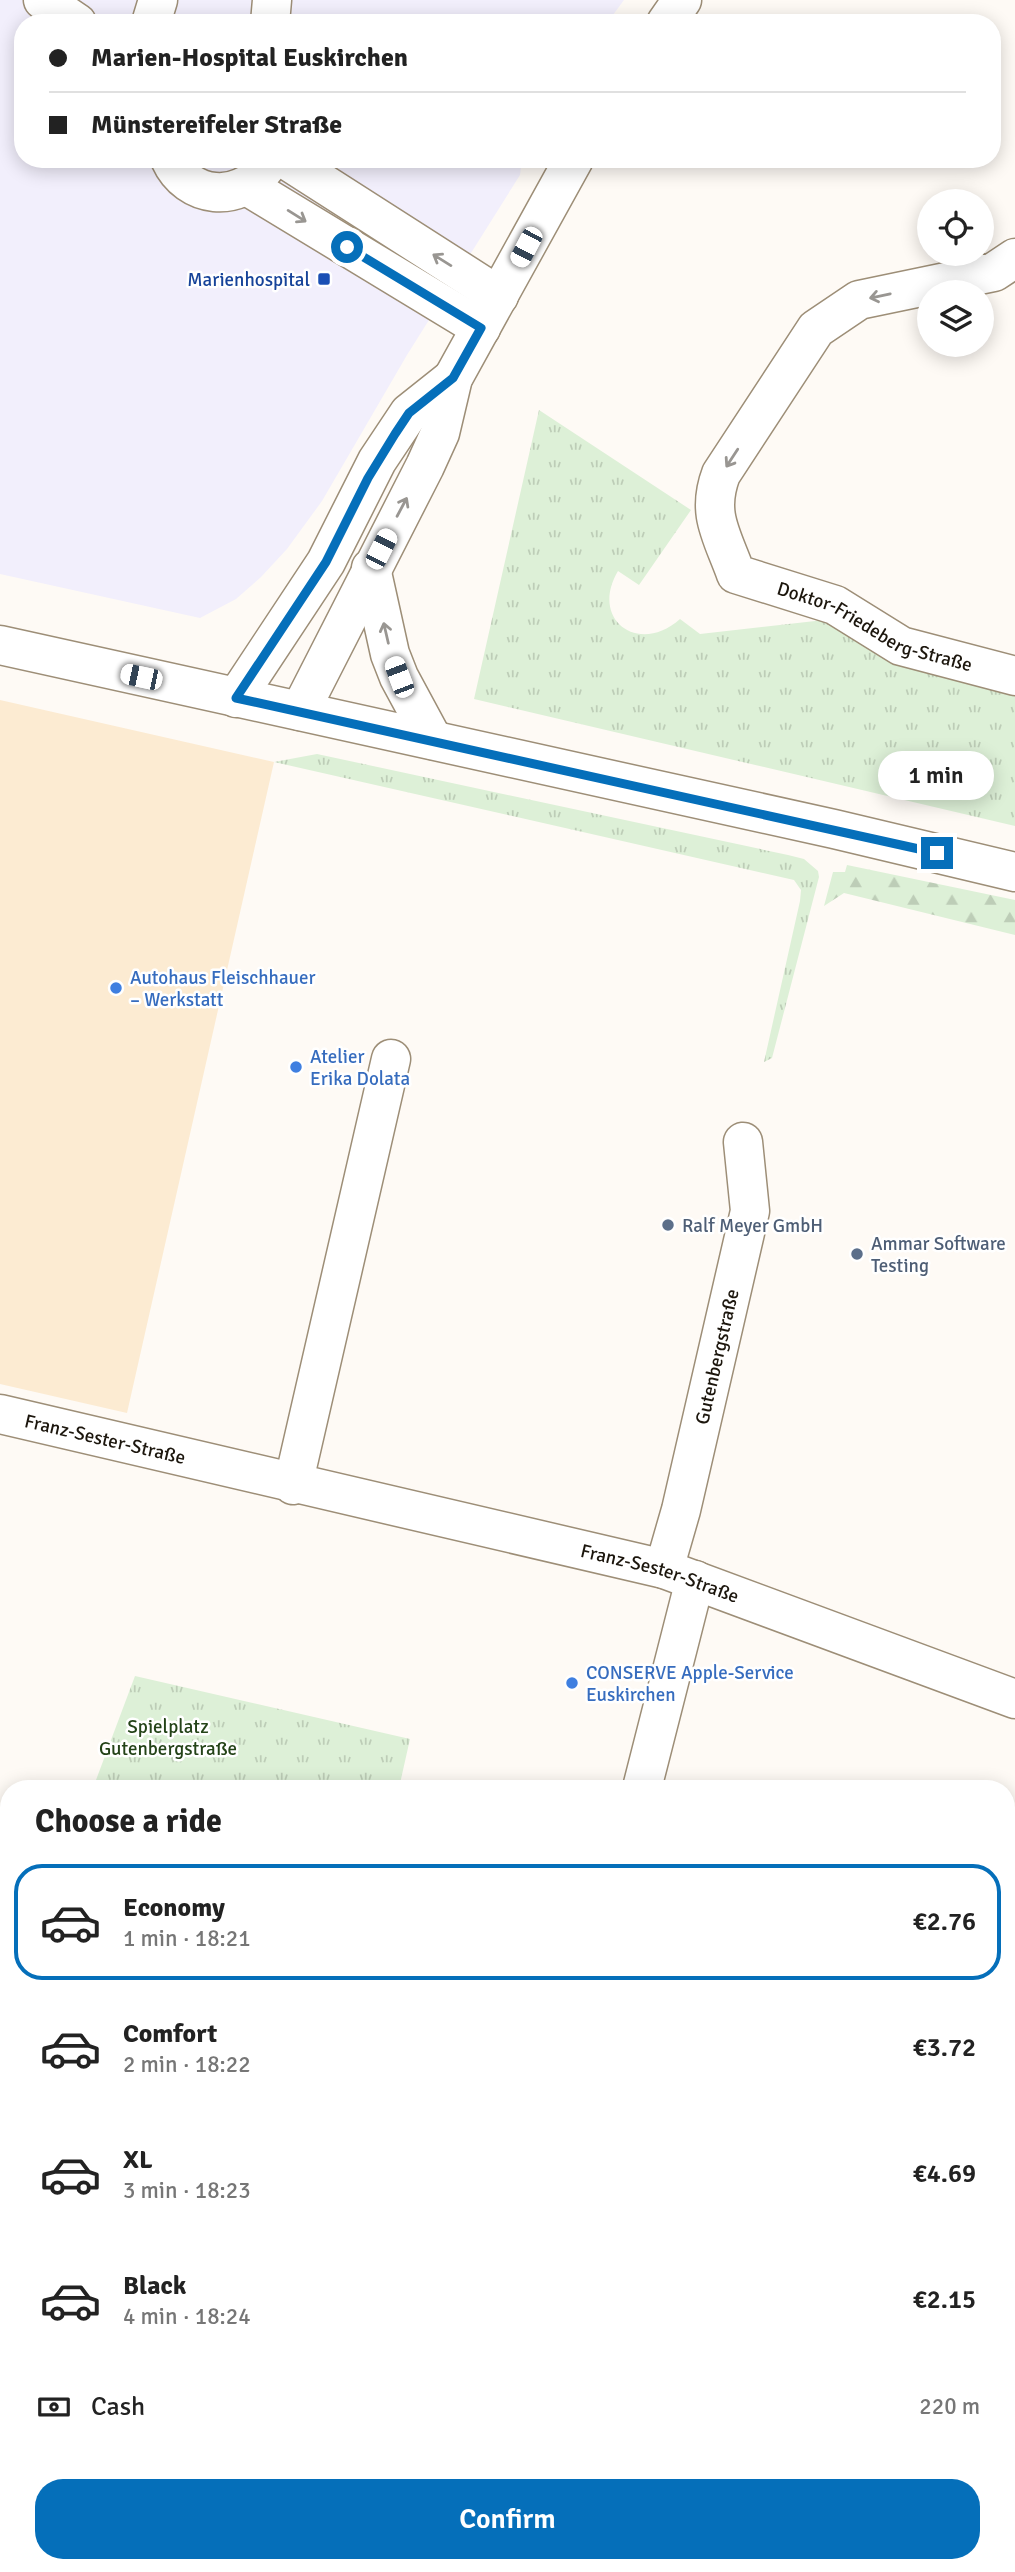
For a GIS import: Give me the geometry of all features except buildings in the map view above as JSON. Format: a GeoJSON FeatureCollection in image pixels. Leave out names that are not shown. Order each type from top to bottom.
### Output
{"type":"FeatureCollection","features":[{"type":"Feature","properties":{"kind":"street"},"geometry":{"type":"LineString","coordinates":[[43,0],[64,14]]}},
{"type":"Feature","properties":{"kind":"street"},"geometry":{"type":"LineString","coordinates":[[177,168],[187,182],[206,191],[228,192],[258,172],[490,312]]}},
{"type":"Feature","properties":{"kind":"street"},"geometry":{"type":"LineString","coordinates":[[297,168],[490,312]]}},
{"type":"Feature","properties":{"kind":"street"},"geometry":{"type":"LineString","coordinates":[[300,711],[440,433],[453,378],[569,168]]}},
{"type":"Feature","properties":{"kind":"street","name":"Doktor-Friedeberg-Straße"},"geometry":{"type":"LineString","coordinates":[[1015,258],[994,272],[859,300],[816,329],[721,474],[713,495],[713,510],[736,574],[835,605],[901,646],[1015,676]]}},
{"type":"Feature","properties":{"kind":"street"},"geometry":{"type":"LineString","coordinates":[[236,698],[326,562],[377,461],[409,413],[453,378]]}},
{"type":"Feature","properties":{"kind":"street"},"geometry":{"type":"LineString","coordinates":[[371,568],[390,654],[433,740]]}},
{"type":"Feature","properties":{"kind":"street"},"geometry":{"type":"LineString","coordinates":[[0,645],[1015,872]]}},
{"type":"Feature","properties":{"kind":"street"},"geometry":{"type":"LineString","coordinates":[[293,1485],[391,1059]]}},
{"type":"Feature","properties":{"kind":"street","name":"Gutenbergstraße"},"geometry":{"type":"LineString","coordinates":[[643,1780],[679,1574],[684,1496],[750,1211],[743,1142]]}},
{"type":"Feature","properties":{"kind":"street","name":"Franz-Sester-Straße"},"geometry":{"type":"LineString","coordinates":[[0,1414],[679,1574],[1015,1699]]}},
{"type":"Feature","properties":{"kind":"shaded area"},"geometry":{"type":"Polygon","coordinates":[[[0,0],[624,0],[614,14],[14,14],[14,168],[521,168],[520,175],[407,355],[322,501],[287,549],[236,599],[200,618],[0,574],[0,0]]]}},
{"type":"Feature","properties":{"kind":"shaded area"},"geometry":{"type":"Polygon","coordinates":[[[0,700],[274,762],[127,1413],[0,1384],[0,700]]]}},
{"type":"Feature","properties":{"kind":"green space"},"geometry":{"type":"Polygon","coordinates":[[[539,410],[691,510],[639,585],[618,571],[611,589],[610,604],[614,617],[623,627],[635,633],[649,634],[664,630],[680,619],[700,634],[824,620],[893,660],[1015,693],[1015,826],[474,699],[539,410]]]}},
{"type":"Feature","properties":{"kind":"green space"},"geometry":{"type":"Polygon","coordinates":[[[317,754],[804,859],[818,871],[819,877],[772,1058],[764,1062],[800,901],[801,890],[794,880],[274,762],[317,754]]]}},
{"type":"Feature","properties":{"kind":"green space"},"geometry":{"type":"Polygon","coordinates":[[[847,865],[1015,900],[1015,935],[844,893],[824,906],[833,872],[845,872],[847,865]]]}},
{"type":"Feature","properties":{"kind":"green space","name":"Spielplatz Gutenbergstraße"},"geometry":{"type":"Polygon","coordinates":[[[135,1676],[410,1739],[401,1780],[96,1780],[135,1676]]]}},
{"type":"Feature","properties":{"kind":"place","name":"Marienhospital"},"geometry":{"type":"Point","coordinates":[324,279]}},
{"type":"Feature","properties":{"kind":"place","name":"Autohaus Fleischhauer – Werkstatt"},"geometry":{"type":"Point","coordinates":[116,988]}},
{"type":"Feature","properties":{"kind":"place","name":"Atelier Erika Dolata"},"geometry":{"type":"Point","coordinates":[296,1067]}},
{"type":"Feature","properties":{"kind":"place","name":"Ralf Meyer GmbH"},"geometry":{"type":"Point","coordinates":[668,1225]}},
{"type":"Feature","properties":{"kind":"place","name":"Ammar Software Testing"},"geometry":{"type":"Point","coordinates":[857,1254]}},
{"type":"Feature","properties":{"kind":"place","name":"CONSERVE Apple-Service Euskirchen"},"geometry":{"type":"Point","coordinates":[572,1683]}},
{"type":"Feature","properties":{"kind":"route"},"geometry":{"type":"LineString","coordinates":[[347,247],[481,328],[453,378],[409,413],[377,461],[326,562],[262,654],[236,698],[937,853]]}}]}
